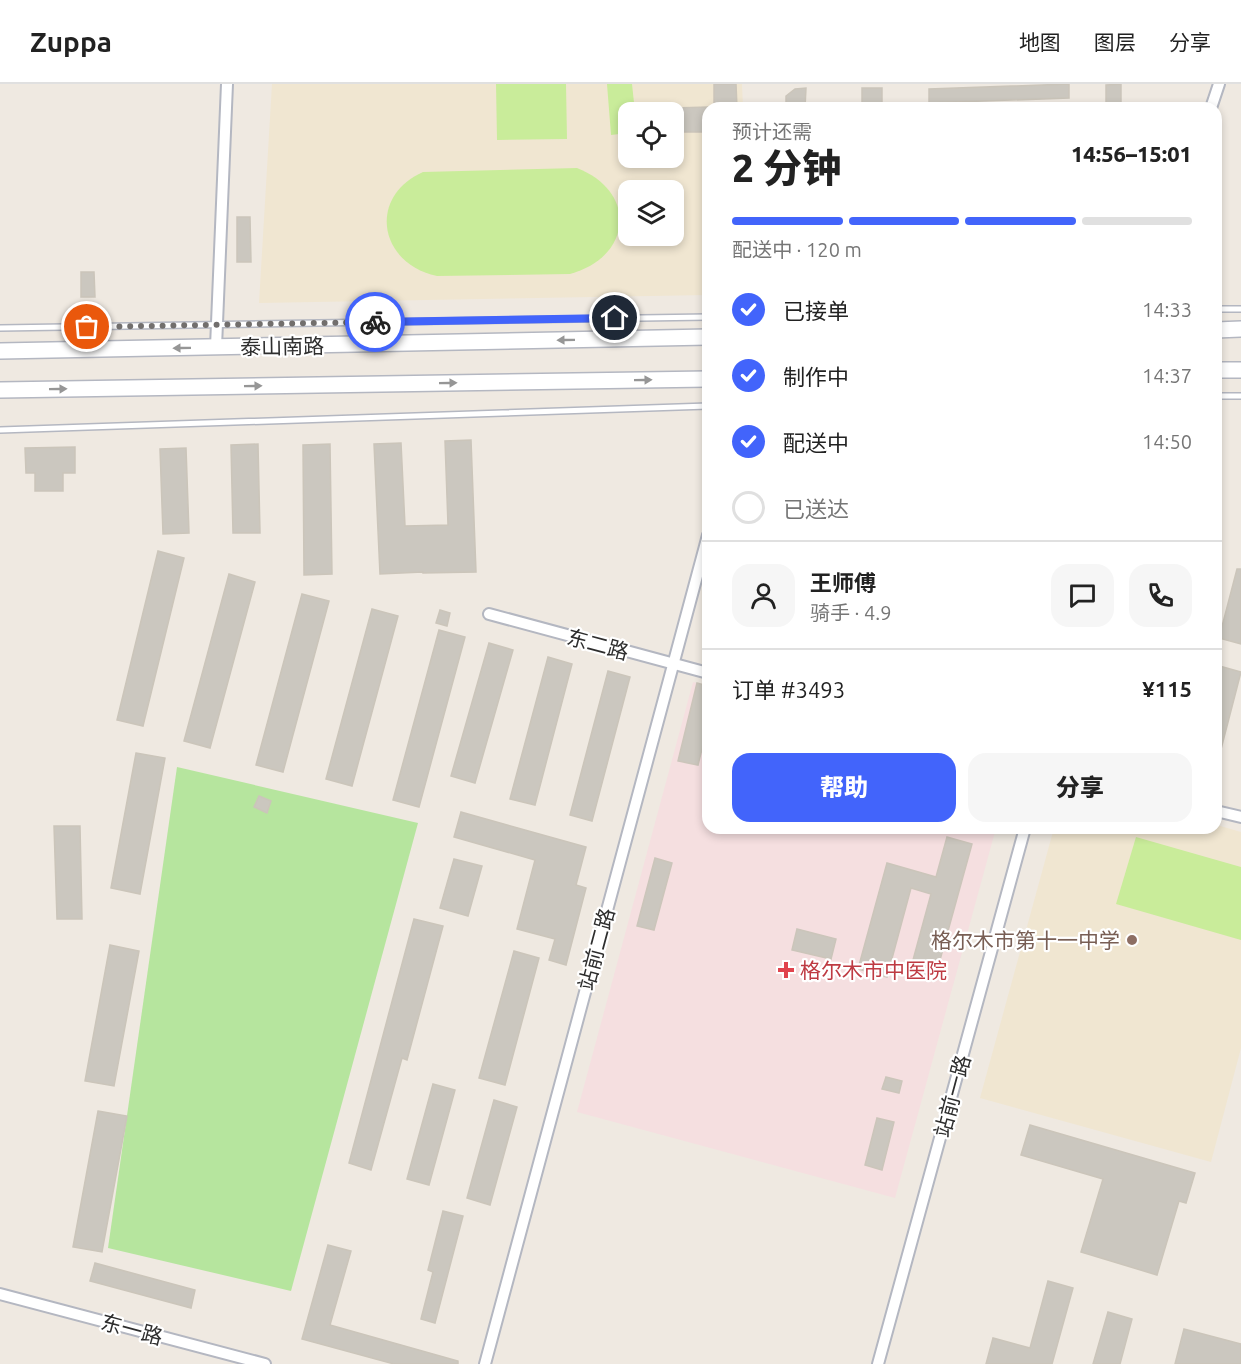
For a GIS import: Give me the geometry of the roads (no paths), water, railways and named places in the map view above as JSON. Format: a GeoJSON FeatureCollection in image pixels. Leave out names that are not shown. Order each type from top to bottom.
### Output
{"type":"FeatureCollection","features":[{"type":"Feature","properties":{"kind":"street"},"geometry":{"type":"LineString","coordinates":[[216,347],[219,325],[226,84]]}},
{"type":"Feature","properties":{"kind":"street"},"geometry":{"type":"LineString","coordinates":[[1213,102],[1219,84]]}},
{"type":"Feature","properties":{"kind":"street"},"geometry":{"type":"LineString","coordinates":[[1222,330],[1241,329]]}},
{"type":"Feature","properties":{"kind":"street","name":"泰山南路"},"geometry":{"type":"LineString","coordinates":[[0,351],[702,337]]}},
{"type":"Feature","properties":{"kind":"street"},"geometry":{"type":"LineString","coordinates":[[1222,370],[1241,370]]}},
{"type":"Feature","properties":{"kind":"street","name":"泰山南路"},"geometry":{"type":"LineString","coordinates":[[0,390],[702,379]]}},
{"type":"Feature","properties":{"kind":"street","name":"站前二路"},"geometry":{"type":"LineString","coordinates":[[485,1364],[702,557]]}},
{"type":"Feature","properties":{"kind":"street","name":"东二路"},"geometry":{"type":"LineString","coordinates":[[489,614],[702,671]]}},
{"type":"Feature","properties":{"kind":"street"},"geometry":{"type":"LineString","coordinates":[[1222,812],[1241,817]]}},
{"type":"Feature","properties":{"kind":"street","name":"站前一路"},"geometry":{"type":"LineString","coordinates":[[878,1364],[1023,834]]}},
{"type":"Feature","properties":{"kind":"street","name":"东一路"},"geometry":{"type":"LineString","coordinates":[[0,1294],[265,1364]]}},
{"type":"Feature","properties":{"kind":"lane"},"geometry":{"type":"LineString","coordinates":[[1222,309],[1241,309]]}},
{"type":"Feature","properties":{"kind":"lane"},"geometry":{"type":"LineString","coordinates":[[0,328],[702,317]]}},
{"type":"Feature","properties":{"kind":"lane"},"geometry":{"type":"LineString","coordinates":[[1222,396],[1241,396]]}},
{"type":"Feature","properties":{"kind":"lane"},"geometry":{"type":"LineString","coordinates":[[0,430],[702,406]]}},
{"type":"Feature","properties":{"kind":"place","name":"格尔木市第十一中学"},"geometry":{"type":"Point","coordinates":[1132,940]}},
{"type":"Feature","properties":{"kind":"place","name":"格尔木市中医院"},"geometry":{"type":"Point","coordinates":[786,970]}}]}
